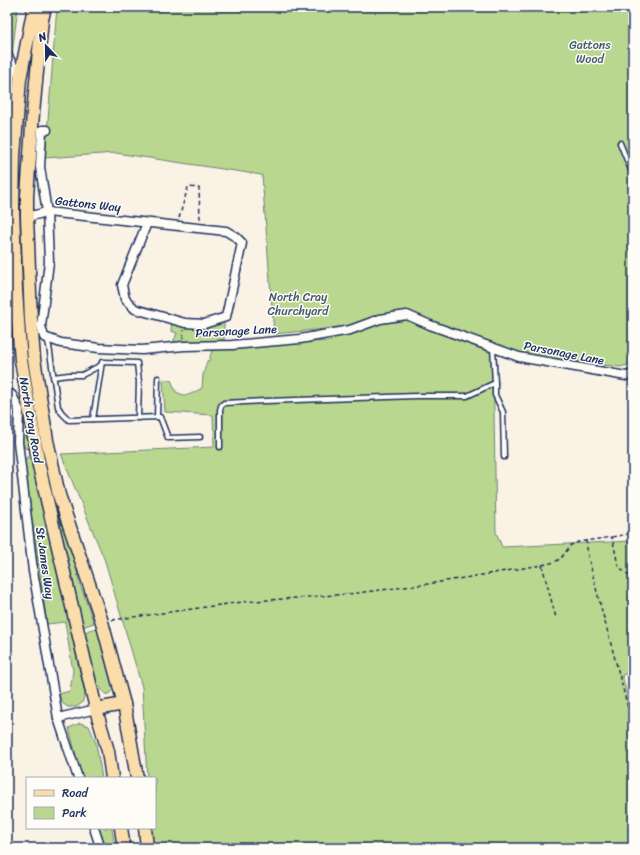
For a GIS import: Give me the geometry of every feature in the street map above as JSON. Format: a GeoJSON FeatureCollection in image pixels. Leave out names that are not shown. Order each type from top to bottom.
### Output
{"type":"FeatureCollection","features":[{"type":"Feature","properties":{"kind":"main road","name":"North Cray Road"},"geometry":{"type":"LineString","coordinates":[[34,7],[20,80],[14,156],[13,210],[16,290],[21,360],[39,466],[96,709],[108,751],[112,777]]}},
{"type":"Feature","properties":{"kind":"main road","name":"North Cray Road"},"geometry":{"type":"LineString","coordinates":[[44,7],[33,113],[27,196],[31,320],[34,359],[47,440],[59,495],[102,622],[124,704],[137,777]]}},
{"type":"Feature","properties":{"kind":"main road"},"geometry":{"type":"LineString","coordinates":[[96,709],[124,704]]}},
{"type":"Feature","properties":{"kind":"main road"},"geometry":{"type":"LineString","coordinates":[[120,829],[124,848]]}},
{"type":"Feature","properties":{"kind":"main road"},"geometry":{"type":"LineString","coordinates":[[145,829],[147,848]]}},
{"type":"Feature","properties":{"kind":"street"},"geometry":{"type":"LineString","coordinates":[[7,54],[20,80]]}},
{"type":"Feature","properties":{"kind":"street"},"geometry":{"type":"LineString","coordinates":[[47,130],[42,130],[40,167],[47,212],[49,262],[41,326],[44,337],[47,338]]}},
{"type":"Feature","properties":{"kind":"street","name":"Gattons Way"},"geometry":{"type":"LineString","coordinates":[[27,216],[47,212],[226,231],[236,237],[242,244],[226,317],[204,324],[185,323],[135,309],[125,299],[122,285],[146,223]]}},
{"type":"Feature","properties":{"kind":"street","name":"Parsonage Lane"},"geometry":{"type":"LineString","coordinates":[[47,338],[61,343],[99,348],[142,350],[184,346],[232,345],[300,339],[350,330],[380,319],[407,316],[519,357],[626,376],[633,374]]}},
{"type":"Feature","properties":{"kind":"street","name":"St James Way"},"geometry":{"type":"LineString","coordinates":[[7,391],[12,395],[19,410],[18,442],[32,563],[58,718],[78,777]]}},
{"type":"Feature","properties":{"kind":"street"},"geometry":{"type":"LineString","coordinates":[[58,718],[96,709]]}},
{"type":"Feature","properties":{"kind":"street"},"geometry":{"type":"LineString","coordinates":[[94,829],[99,848]]}},
{"type":"Feature","properties":{"kind":"lane"},"geometry":{"type":"LineString","coordinates":[[620,143],[633,175]]}},
{"type":"Feature","properties":{"kind":"lane"},"geometry":{"type":"LineString","coordinates":[[47,338],[58,407],[62,414],[69,420],[160,417],[168,438],[200,437]]}},
{"type":"Feature","properties":{"kind":"lane"},"geometry":{"type":"LineString","coordinates":[[493,348],[495,395],[503,412],[504,457]]}},
{"type":"Feature","properties":{"kind":"lane"},"geometry":{"type":"LineString","coordinates":[[54,377],[82,375],[101,365],[102,362],[137,363],[139,382],[138,418]]}},
{"type":"Feature","properties":{"kind":"lane"},"geometry":{"type":"LineString","coordinates":[[93,419],[101,365]]}},
{"type":"Feature","properties":{"kind":"lane"},"geometry":{"type":"LineString","coordinates":[[157,417],[158,378]]}},
{"type":"Feature","properties":{"kind":"lane"},"geometry":{"type":"LineString","coordinates":[[220,447],[220,410],[224,403],[409,396],[467,396],[495,383]]}},
{"type":"Feature","properties":{"kind":"path"},"geometry":{"type":"LineString","coordinates":[[177,225],[188,188],[199,188],[200,228]]}},
{"type":"Feature","properties":{"kind":"path"},"geometry":{"type":"LineString","coordinates":[[184,346],[185,323]]}},
{"type":"Feature","properties":{"kind":"path"},"geometry":{"type":"LineString","coordinates":[[102,622],[242,602],[356,593],[428,584],[542,565],[556,562],[571,546],[578,542],[633,533]]}},
{"type":"Feature","properties":{"kind":"path"},"geometry":{"type":"LineString","coordinates":[[612,537],[618,565],[630,577],[633,576]]}},
{"type":"Feature","properties":{"kind":"path"},"geometry":{"type":"LineString","coordinates":[[586,540],[588,556],[598,596],[633,726]]}},
{"type":"Feature","properties":{"kind":"path"},"geometry":{"type":"LineString","coordinates":[[542,565],[556,618]]}},
{"type":"Feature","properties":{"kind":"green space"},"geometry":{"type":"Polygon","coordinates":[[[7,7],[18,7],[12,54],[7,40],[7,7]]]}},
{"type":"Feature","properties":{"kind":"green space"},"geometry":{"type":"Polygon","coordinates":[[[57,7],[633,7],[633,363],[621,367],[493,352],[496,532],[502,547],[633,541],[633,672],[622,675],[633,719],[633,848],[150,848],[149,829],[156,829],[156,777],[147,777],[142,687],[105,561],[61,454],[214,447],[213,415],[165,412],[163,380],[171,380],[176,392],[187,395],[202,388],[203,375],[207,361],[210,360],[213,347],[331,341],[335,328],[274,334],[262,175],[116,153],[45,158],[57,7]]]}},
{"type":"Feature","properties":{"kind":"green space"},"geometry":{"type":"Polygon","coordinates":[[[172,321],[214,326],[224,321],[224,340],[173,343],[177,333],[171,331],[172,321]]]}},
{"type":"Feature","properties":{"kind":"green space"},"geometry":{"type":"Polygon","coordinates":[[[29,353],[79,581],[94,623],[82,627],[39,443],[25,354],[29,353]]]}},
{"type":"Feature","properties":{"kind":"green space"},"geometry":{"type":"Polygon","coordinates":[[[23,412],[29,449],[25,448],[22,442],[23,412]]]}},
{"type":"Feature","properties":{"kind":"green space"},"geometry":{"type":"Polygon","coordinates":[[[27,457],[32,457],[85,694],[82,703],[76,707],[68,707],[62,703],[59,694],[70,691],[73,671],[65,622],[47,624],[24,462],[27,457]]]}},
{"type":"Feature","properties":{"kind":"green space"},"geometry":{"type":"Polygon","coordinates":[[[97,628],[114,687],[108,694],[105,694],[95,681],[84,633],[97,628]]]}},
{"type":"Feature","properties":{"kind":"green space"},"geometry":{"type":"Polygon","coordinates":[[[80,723],[89,726],[96,743],[102,777],[82,777],[69,728],[80,723]]]}},
{"type":"Feature","properties":{"kind":"green space"},"geometry":{"type":"Polygon","coordinates":[[[99,829],[112,829],[115,848],[104,848],[99,829]]]}},
{"type":"Feature","properties":{"kind":"park label","name":"Gattons Wood"},"geometry":{"type":"Point","coordinates":[590,52]}},
{"type":"Feature","properties":{"kind":"park label","name":"North Cray Churchyard"},"geometry":{"type":"Point","coordinates":[298,304]}}]}
